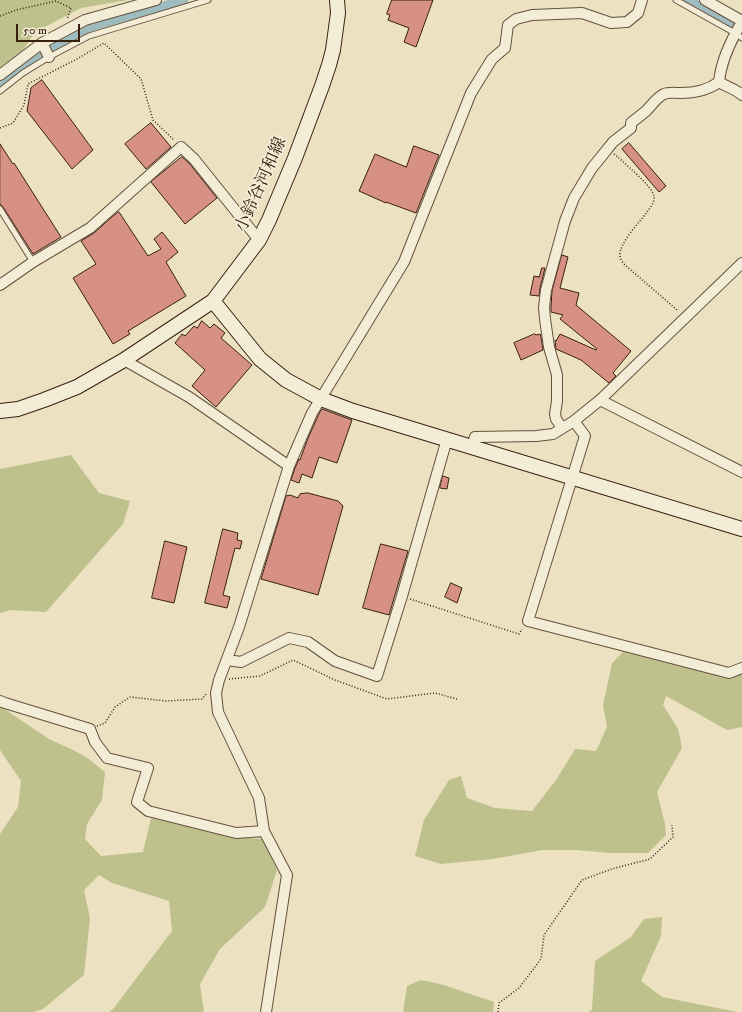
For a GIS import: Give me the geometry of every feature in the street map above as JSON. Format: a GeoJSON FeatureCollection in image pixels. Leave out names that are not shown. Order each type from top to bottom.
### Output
{"type":"FeatureCollection","features":[{"type":"Feature","properties":{"kind":"street"},"geometry":{"type":"LineString","coordinates":[[0,75],[43,44],[85,20],[156,0]]}},
{"type":"Feature","properties":{"kind":"street","name":"小鈴谷河和線"},"geometry":{"type":"LineString","coordinates":[[0,411],[18,409],[77,388],[124,360],[213,301],[259,240],[292,165],[329,65],[333,50],[338,13],[338,0]]}},
{"type":"Feature","properties":{"kind":"street"},"geometry":{"type":"LineString","coordinates":[[266,1012],[287,875],[264,831],[259,798],[218,712],[216,693],[219,680],[228,660],[239,628],[289,466],[312,413],[404,262],[471,93],[492,59],[505,48],[508,25],[516,19],[532,15],[582,13],[611,23],[627,22],[638,13],[642,0]]}},
{"type":"Feature","properties":{"kind":"street"},"geometry":{"type":"LineString","coordinates":[[708,0],[742,21],[739,35],[730,45],[720,71],[719,82]]}},
{"type":"Feature","properties":{"kind":"street"},"geometry":{"type":"LineString","coordinates":[[43,44],[49,57]]}},
{"type":"Feature","properties":{"kind":"street"},"geometry":{"type":"LineString","coordinates":[[719,82],[733,88],[742,95]]}},
{"type":"Feature","properties":{"kind":"street"},"geometry":{"type":"LineString","coordinates":[[562,428],[555,414],[557,401],[556,375],[548,340],[544,300],[556,253],[574,198],[592,168],[607,149],[613,142],[631,128],[631,123],[646,111],[659,97],[665,93],[700,91],[719,82]]}},
{"type":"Feature","properties":{"kind":"street"},"geometry":{"type":"LineString","coordinates":[[0,285],[33,262],[90,228],[181,147],[194,160],[259,240]]}},
{"type":"Feature","properties":{"kind":"street"},"geometry":{"type":"LineString","coordinates":[[472,447],[475,437],[536,436],[553,434],[574,421],[600,400],[742,263]]}},
{"type":"Feature","properties":{"kind":"street"},"geometry":{"type":"LineString","coordinates":[[213,301],[260,359],[286,380],[320,399],[353,411],[742,529]]}},
{"type":"Feature","properties":{"kind":"street"},"geometry":{"type":"LineString","coordinates":[[124,360],[190,397],[289,466]]}},
{"type":"Feature","properties":{"kind":"street"},"geometry":{"type":"LineString","coordinates":[[600,400],[742,472]]}},
{"type":"Feature","properties":{"kind":"street"},"geometry":{"type":"LineString","coordinates":[[574,421],[584,436],[528,621],[729,673],[742,668]]}},
{"type":"Feature","properties":{"kind":"street"},"geometry":{"type":"LineString","coordinates":[[228,660],[241,662],[289,638],[308,642],[335,661],[377,676],[402,596],[447,439]]}},
{"type":"Feature","properties":{"kind":"street"},"geometry":{"type":"LineString","coordinates":[[0,701],[90,729],[95,742],[107,758],[148,768],[137,802],[148,811],[236,833],[264,831]]}},
{"type":"Feature","properties":{"kind":"lane"},"geometry":{"type":"LineString","coordinates":[[0,91],[23,73],[49,57],[94,34],[208,0]]}},
{"type":"Feature","properties":{"kind":"lane"},"geometry":{"type":"LineString","coordinates":[[676,0],[739,35]]}},
{"type":"Feature","properties":{"kind":"lane"},"geometry":{"type":"LineString","coordinates":[[0,210],[33,262]]}},
{"type":"Feature","properties":{"kind":"path"},"geometry":{"type":"LineString","coordinates":[[0,16],[16,10],[56,1],[71,8],[65,23]]}},
{"type":"Feature","properties":{"kind":"path"},"geometry":{"type":"LineString","coordinates":[[0,128],[13,123],[17,117],[24,106],[28,84],[77,59],[104,43],[141,79],[153,120],[181,147]]}},
{"type":"Feature","properties":{"kind":"path"},"geometry":{"type":"LineString","coordinates":[[607,149],[618,157],[648,186],[654,195],[652,206],[622,246],[620,257],[625,265],[676,309],[683,320]]}},
{"type":"Feature","properties":{"kind":"path"},"geometry":{"type":"LineString","coordinates":[[402,596],[518,634],[528,621]]}},
{"type":"Feature","properties":{"kind":"path"},"geometry":{"type":"LineString","coordinates":[[90,729],[105,723],[115,707],[130,697],[166,701],[202,699],[219,680],[260,676],[293,660],[335,680],[387,699],[435,693],[457,699]]}},
{"type":"Feature","properties":{"kind":"path"},"geometry":{"type":"LineString","coordinates":[[498,1012],[499,1003],[519,988],[541,959],[544,934],[582,880],[612,869],[650,858],[673,837],[672,825]]}},
{"type":"Feature","properties":{"kind":"green space"},"geometry":{"type":"Polygon","coordinates":[[[0,0],[128,0],[81,8],[35,32],[23,50],[0,67],[0,0]]]}},
{"type":"Feature","properties":{"kind":"green space"},"geometry":{"type":"Polygon","coordinates":[[[71,455],[99,493],[130,501],[123,524],[46,612],[11,610],[0,613],[0,469],[71,455]]]}},
{"type":"Feature","properties":{"kind":"green space"},"geometry":{"type":"Polygon","coordinates":[[[627,648],[730,677],[742,674],[742,727],[727,730],[666,696],[663,705],[678,729],[682,748],[657,792],[665,824],[666,835],[648,853],[542,850],[493,859],[441,864],[415,856],[424,820],[449,780],[461,776],[467,798],[495,808],[532,811],[556,780],[575,749],[596,751],[607,727],[603,705],[612,663],[627,648]]]}},
{"type":"Feature","properties":{"kind":"green space"},"geometry":{"type":"Polygon","coordinates":[[[0,706],[49,739],[86,757],[105,772],[102,800],[87,824],[85,839],[101,856],[143,852],[151,818],[235,837],[263,839],[277,870],[265,907],[220,949],[200,984],[204,1012],[109,1012],[113,1009],[172,931],[169,901],[112,883],[99,875],[84,890],[90,918],[84,975],[43,1009],[34,1012],[0,1012],[0,834],[18,807],[21,781],[0,750],[0,706]]]}},
{"type":"Feature","properties":{"kind":"green space"},"geometry":{"type":"Polygon","coordinates":[[[662,917],[661,936],[641,981],[662,997],[737,1012],[588,1012],[592,1010],[595,961],[631,937],[644,919],[662,917]]]}},
{"type":"Feature","properties":{"kind":"green space"},"geometry":{"type":"Polygon","coordinates":[[[421,980],[444,985],[494,1002],[493,1012],[403,1012],[407,986],[421,980]]]}},
{"type":"Feature","properties":{"kind":"building"},"geometry":{"type":"Polygon","coordinates":[[[392,0],[433,0],[416,47],[404,42],[409,28],[388,20],[390,15],[387,14],[392,0]]]}},
{"type":"Feature","properties":{"kind":"building"},"geometry":{"type":"Polygon","coordinates":[[[42,80],[93,150],[72,169],[27,111],[31,88],[42,80]]]}},
{"type":"Feature","properties":{"kind":"building"},"geometry":{"type":"Polygon","coordinates":[[[151,123],[171,147],[146,169],[125,144],[151,123]]]}},
{"type":"Feature","properties":{"kind":"building"},"geometry":{"type":"Polygon","coordinates":[[[629,143],[666,186],[659,192],[622,149],[629,143]]]}},
{"type":"Feature","properties":{"kind":"building"},"geometry":{"type":"Polygon","coordinates":[[[0,144],[13,164],[14,163],[61,237],[33,254],[0,204],[0,144]]]}},
{"type":"Feature","properties":{"kind":"building"},"geometry":{"type":"Polygon","coordinates":[[[414,146],[439,155],[416,213],[386,203],[359,191],[375,154],[406,167],[414,146]]]}},
{"type":"Feature","properties":{"kind":"building"},"geometry":{"type":"Polygon","coordinates":[[[182,157],[189,163],[217,198],[185,224],[151,182],[182,157]]]}},
{"type":"Feature","properties":{"kind":"building"},"geometry":{"type":"Polygon","coordinates":[[[119,212],[148,256],[161,249],[154,239],[162,232],[178,252],[166,262],[186,296],[128,331],[130,334],[113,344],[73,278],[96,264],[81,241],[94,233],[119,212]]]}},
{"type":"Feature","properties":{"kind":"building"},"geometry":{"type":"Polygon","coordinates":[[[562,255],[568,257],[560,288],[579,293],[576,305],[631,351],[613,373],[616,376],[609,383],[581,360],[556,349],[555,340],[556,341],[560,334],[596,350],[597,349],[560,319],[563,315],[551,312],[552,291],[562,255]]]}},
{"type":"Feature","properties":{"kind":"building"},"geometry":{"type":"Polygon","coordinates":[[[542,268],[545,268],[539,296],[530,295],[534,276],[539,277],[542,268]]]}},
{"type":"Feature","properties":{"kind":"building"},"geometry":{"type":"Polygon","coordinates":[[[202,321],[210,328],[214,324],[225,333],[221,338],[252,365],[216,407],[192,386],[205,370],[175,343],[182,334],[185,336],[194,326],[197,328],[202,321]]]}},
{"type":"Feature","properties":{"kind":"building"},"geometry":{"type":"Polygon","coordinates":[[[535,334],[540,334],[543,350],[521,360],[514,343],[535,334]]]}},
{"type":"Feature","properties":{"kind":"building"},"geometry":{"type":"Polygon","coordinates":[[[322,409],[352,420],[337,463],[319,457],[312,478],[302,474],[299,483],[291,480],[308,438],[322,409]]]}},
{"type":"Feature","properties":{"kind":"building"},"geometry":{"type":"Polygon","coordinates":[[[443,476],[449,478],[447,489],[440,488],[443,476]]]}},
{"type":"Feature","properties":{"kind":"building"},"geometry":{"type":"Polygon","coordinates":[[[308,493],[338,501],[343,506],[318,595],[261,579],[286,496],[290,495],[298,498],[300,494],[308,493]]]}},
{"type":"Feature","properties":{"kind":"building"},"geometry":{"type":"Polygon","coordinates":[[[223,529],[238,533],[237,540],[242,541],[240,549],[235,548],[223,595],[230,597],[227,608],[205,603],[223,529]]]}},
{"type":"Feature","properties":{"kind":"building"},"geometry":{"type":"Polygon","coordinates":[[[165,541],[187,547],[174,603],[152,598],[165,541]]]}},
{"type":"Feature","properties":{"kind":"building"},"geometry":{"type":"Polygon","coordinates":[[[381,544],[408,551],[389,615],[363,608],[381,544]]]}},
{"type":"Feature","properties":{"kind":"building"},"geometry":{"type":"Polygon","coordinates":[[[451,583],[462,588],[457,603],[445,597],[451,583]]]}},
{"type":"Feature","properties":{"kind":"waterway"},"geometry":{"type":"LineString","coordinates":[[0,83],[20,67],[91,27],[184,0]]}},
{"type":"Feature","properties":{"kind":"waterway"},"geometry":{"type":"LineString","coordinates":[[689,0],[742,31]]}}]}
